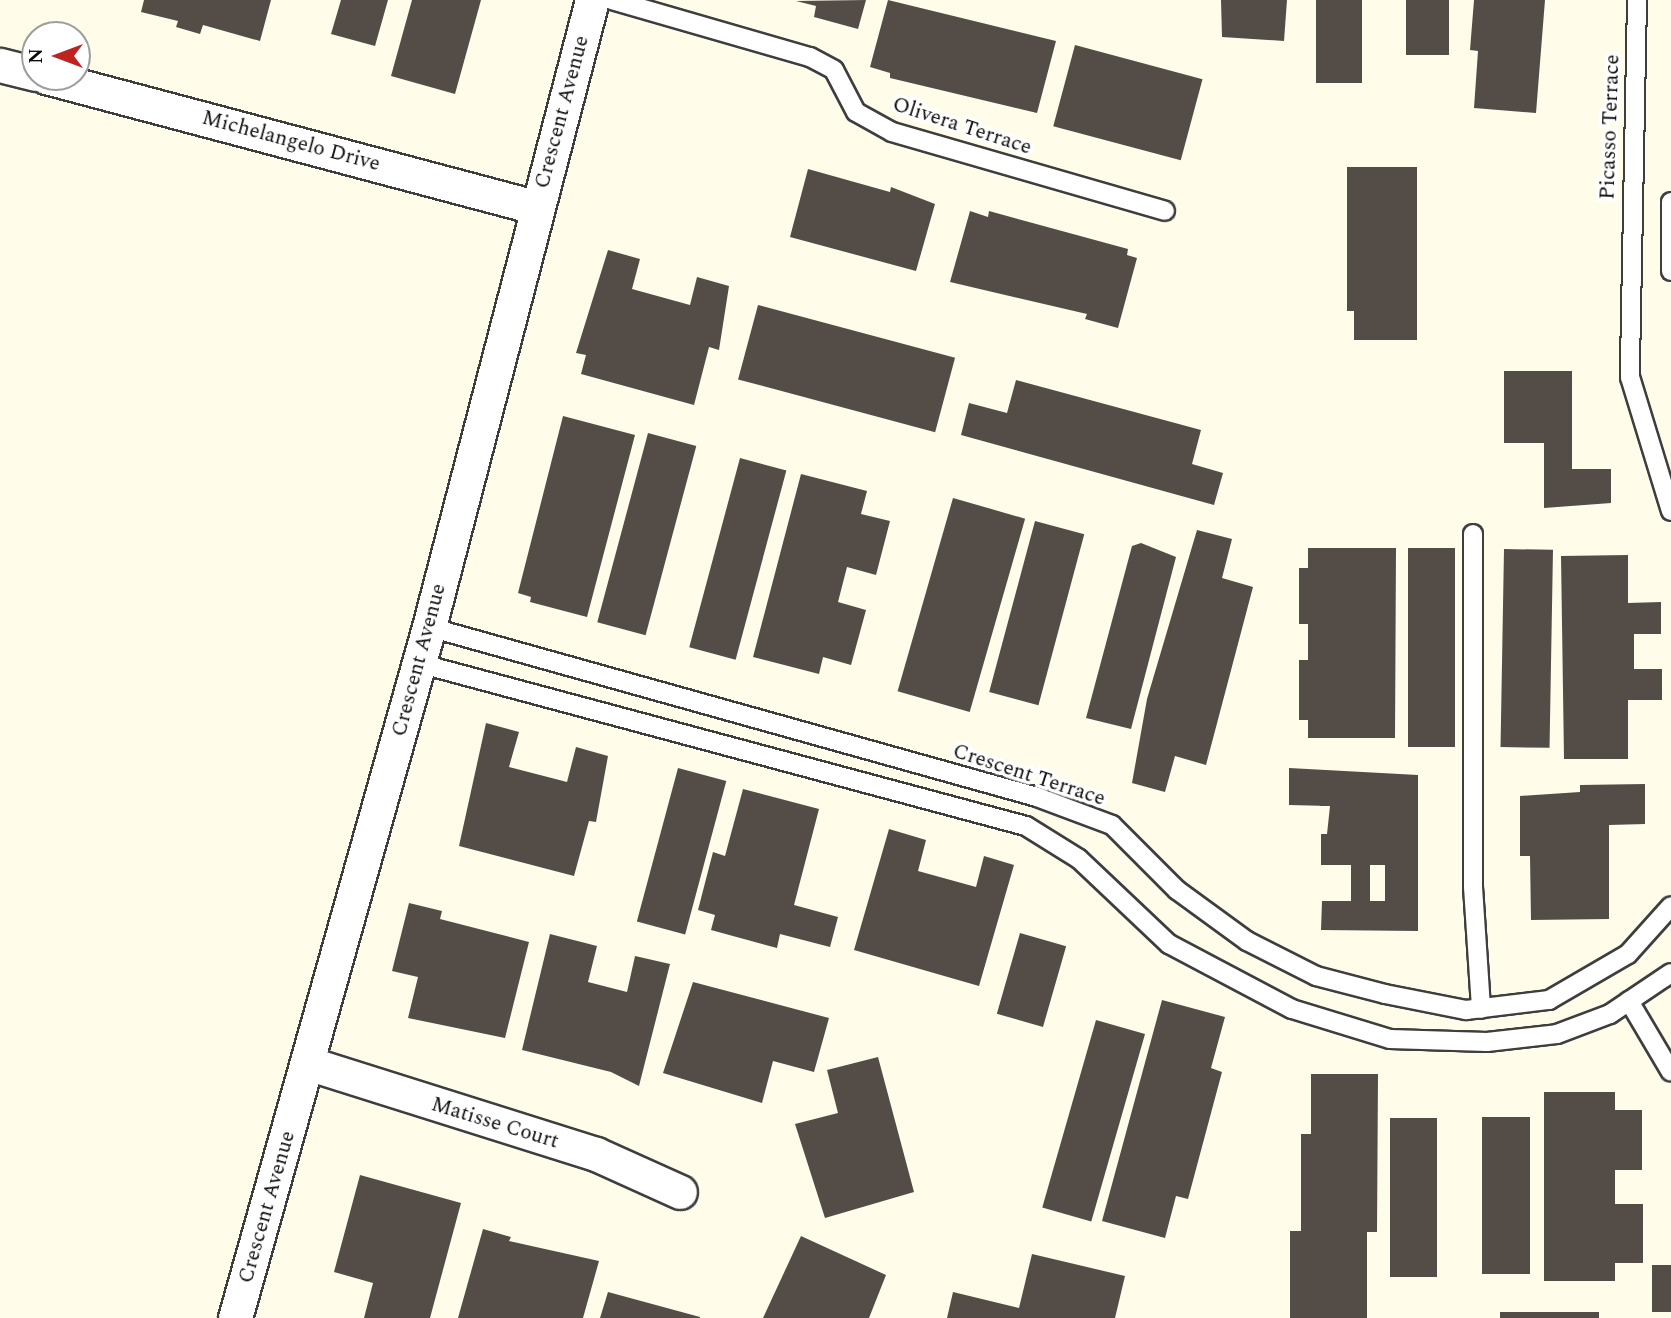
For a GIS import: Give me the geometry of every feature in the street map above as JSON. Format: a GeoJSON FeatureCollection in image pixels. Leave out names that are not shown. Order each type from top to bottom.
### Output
{"type":"FeatureCollection","features":[{"type":"Feature","properties":{"kind":"street","name":"Crescent Avenue"},"geometry":{"type":"LineString","coordinates":[[235,1318],[429,627],[535,207],[592,0]]}},
{"type":"Feature","properties":{"kind":"street"},"geometry":{"type":"LineString","coordinates":[[0,65],[21,70]]}},
{"type":"Feature","properties":{"kind":"street","name":"Michelangelo Drive"},"geometry":{"type":"LineString","coordinates":[[91,89],[535,207]]}},
{"type":"Feature","properties":{"kind":"street","name":"Matisse Court"},"geometry":{"type":"LineString","coordinates":[[307,1063],[596,1154],[680,1192]]}},
{"type":"Feature","properties":{"kind":"lane","name":"Olivera Terrace"},"geometry":{"type":"LineString","coordinates":[[612,0],[810,57],[834,70],[856,112],[892,132],[1165,211]]}},
{"type":"Feature","properties":{"kind":"lane","name":"Picasso Terrace"},"geometry":{"type":"LineString","coordinates":[[1637,0],[1628,255],[1630,377],[1669,500]]}},
{"type":"Feature","properties":{"kind":"lane"},"geometry":{"type":"LineString","coordinates":[[1671,202],[1671,271]]}},
{"type":"Feature","properties":{"kind":"lane"},"geometry":{"type":"LineString","coordinates":[[1473,534],[1473,887],[1481,1009]]}},
{"type":"Feature","properties":{"kind":"lane","name":"Crescent Terrace"},"geometry":{"type":"LineString","coordinates":[[429,627],[1037,797],[1112,825],[1177,890],[1247,941],[1316,975],[1466,1010],[1549,1000],[1628,954],[1671,906]]}},
{"type":"Feature","properties":{"kind":"lane"},"geometry":{"type":"LineString","coordinates":[[418,663],[1026,826],[1079,859],[1169,944],[1292,1009],[1390,1039],[1487,1042],[1557,1034],[1629,1002],[1671,973]]}},
{"type":"Feature","properties":{"kind":"lane"},"geometry":{"type":"LineString","coordinates":[[1629,1002],[1671,1072]]}},
{"type":"Feature","properties":{"kind":"building"},"geometry":{"type":"Polygon","coordinates":[[[144,0],[271,0],[260,41],[203,25],[200,34],[176,27],[178,21],[141,12],[144,0]]]}},
{"type":"Feature","properties":{"kind":"building"},"geometry":{"type":"Polygon","coordinates":[[[341,0],[388,0],[375,46],[331,34],[341,0]]]}},
{"type":"Feature","properties":{"kind":"building"},"geometry":{"type":"Polygon","coordinates":[[[412,0],[481,0],[455,94],[391,76],[412,0]]]}},
{"type":"Feature","properties":{"kind":"building"},"geometry":{"type":"Polygon","coordinates":[[[866,0],[858,29],[814,17],[816,6],[796,1],[866,0]]]}},
{"type":"Feature","properties":{"kind":"building"},"geometry":{"type":"Polygon","coordinates":[[[888,0],[1056,41],[1037,113],[890,78],[890,73],[870,67],[888,0]]]}},
{"type":"Feature","properties":{"kind":"building"},"geometry":{"type":"Polygon","coordinates":[[[1221,0],[1287,0],[1284,41],[1222,37],[1221,0]]]}},
{"type":"Feature","properties":{"kind":"building"},"geometry":{"type":"Polygon","coordinates":[[[1316,0],[1362,0],[1362,83],[1316,83],[1316,0]]]}},
{"type":"Feature","properties":{"kind":"building"},"geometry":{"type":"Polygon","coordinates":[[[1406,0],[1449,0],[1449,55],[1406,55],[1406,0]]]}},
{"type":"Feature","properties":{"kind":"building"},"geometry":{"type":"Polygon","coordinates":[[[1474,0],[1545,0],[1536,113],[1474,108],[1478,51],[1470,50],[1474,0]]]}},
{"type":"Feature","properties":{"kind":"building"},"geometry":{"type":"Polygon","coordinates":[[[1075,45],[1203,79],[1181,160],[1053,126],[1075,45]]]}},
{"type":"Feature","properties":{"kind":"building"},"geometry":{"type":"Polygon","coordinates":[[[1347,167],[1417,167],[1417,340],[1354,340],[1354,311],[1347,311],[1347,167]]]}},
{"type":"Feature","properties":{"kind":"building"},"geometry":{"type":"Polygon","coordinates":[[[808,169],[890,192],[891,187],[935,204],[916,271],[790,237],[808,169]]]}},
{"type":"Feature","properties":{"kind":"building"},"geometry":{"type":"Polygon","coordinates":[[[970,211],[988,217],[989,211],[1128,249],[1127,255],[1137,258],[1118,328],[1085,319],[1087,314],[950,282],[970,211]]]}},
{"type":"Feature","properties":{"kind":"building"},"geometry":{"type":"Polygon","coordinates":[[[608,250],[640,259],[632,289],[690,305],[697,277],[729,286],[719,350],[709,347],[694,405],[581,374],[586,355],[576,353],[608,250]]]}},
{"type":"Feature","properties":{"kind":"building"},"geometry":{"type":"Polygon","coordinates":[[[758,305],[955,358],[935,432],[738,379],[758,305]]]}},
{"type":"Feature","properties":{"kind":"building"},"geometry":{"type":"Polygon","coordinates":[[[1504,371],[1572,371],[1572,469],[1611,469],[1611,503],[1544,508],[1544,443],[1504,443],[1504,371]]]}},
{"type":"Feature","properties":{"kind":"building"},"geometry":{"type":"Polygon","coordinates":[[[1016,380],[1201,430],[1192,464],[1223,473],[1214,505],[961,435],[969,403],[1007,413],[1016,380]]]}},
{"type":"Feature","properties":{"kind":"building"},"geometry":{"type":"Polygon","coordinates":[[[563,416],[635,435],[587,617],[530,602],[531,597],[518,593],[563,416]]]}},
{"type":"Feature","properties":{"kind":"building"},"geometry":{"type":"Polygon","coordinates":[[[648,433],[696,446],[646,635],[597,622],[648,433]]]}},
{"type":"Feature","properties":{"kind":"building"},"geometry":{"type":"Polygon","coordinates":[[[740,458],[786,470],[736,660],[689,647],[740,458]]]}},
{"type":"Feature","properties":{"kind":"building"},"geometry":{"type":"Polygon","coordinates":[[[801,474],[867,491],[861,514],[890,521],[876,575],[847,567],[838,602],[866,610],[851,665],[823,657],[819,674],[753,657],[801,474]]]}},
{"type":"Feature","properties":{"kind":"building"},"geometry":{"type":"Polygon","coordinates":[[[953,498],[1025,519],[970,712],[898,691],[953,498]]]}},
{"type":"Feature","properties":{"kind":"building"},"geometry":{"type":"Polygon","coordinates":[[[1035,521],[1084,534],[1038,705],[989,692],[1035,521]]]}},
{"type":"Feature","properties":{"kind":"building"},"geometry":{"type":"Polygon","coordinates":[[[1197,530],[1232,539],[1222,578],[1253,587],[1206,765],[1175,756],[1165,792],[1132,783],[1147,699],[1197,530]]]}},
{"type":"Feature","properties":{"kind":"building"},"geometry":{"type":"Polygon","coordinates":[[[1141,543],[1176,557],[1131,729],[1086,718],[1132,546],[1141,543]]]}},
{"type":"Feature","properties":{"kind":"building"},"geometry":{"type":"Polygon","coordinates":[[[1308,548],[1396,548],[1395,738],[1308,738],[1308,720],[1299,720],[1299,660],[1308,660],[1308,624],[1299,624],[1299,568],[1308,568],[1308,548]]]}},
{"type":"Feature","properties":{"kind":"building"},"geometry":{"type":"Polygon","coordinates":[[[1408,548],[1455,548],[1455,747],[1408,747],[1408,548]]]}},
{"type":"Feature","properties":{"kind":"building"},"geometry":{"type":"Polygon","coordinates":[[[1504,549],[1553,550],[1550,748],[1501,747],[1504,549]]]}},
{"type":"Feature","properties":{"kind":"building"},"geometry":{"type":"Polygon","coordinates":[[[1628,555],[1628,603],[1661,602],[1661,634],[1634,634],[1634,669],[1662,669],[1662,700],[1628,700],[1628,759],[1564,759],[1561,556],[1628,555]]]}},
{"type":"Feature","properties":{"kind":"building"},"geometry":{"type":"Polygon","coordinates":[[[486,723],[519,732],[509,767],[567,782],[576,747],[608,756],[596,822],[589,821],[574,876],[459,846],[486,723]]]}},
{"type":"Feature","properties":{"kind":"building"},"geometry":{"type":"Polygon","coordinates":[[[678,768],[726,781],[685,935],[637,922],[678,768]]]}},
{"type":"Feature","properties":{"kind":"building"},"geometry":{"type":"Polygon","coordinates":[[[1289,768],[1418,775],[1418,931],[1321,930],[1322,901],[1351,901],[1351,865],[1321,865],[1321,834],[1327,834],[1330,806],[1289,805],[1289,768]],[[1370,865],[1370,901],[1385,901],[1385,865],[1370,865]]]}},
{"type":"Feature","properties":{"kind":"building"},"geometry":{"type":"Polygon","coordinates":[[[1645,784],[1645,824],[1609,825],[1609,919],[1531,920],[1530,856],[1520,856],[1520,796],[1580,792],[1580,785],[1645,784]]]}},
{"type":"Feature","properties":{"kind":"building"},"geometry":{"type":"Polygon","coordinates":[[[743,789],[819,809],[794,905],[838,917],[830,947],[780,934],[777,948],[711,930],[715,915],[698,910],[713,852],[725,856],[743,789]]]}},
{"type":"Feature","properties":{"kind":"building"},"geometry":{"type":"Polygon","coordinates":[[[889,829],[926,840],[918,871],[976,887],[984,856],[1014,865],[979,986],[854,950],[889,829]]]}},
{"type":"Feature","properties":{"kind":"building"},"geometry":{"type":"Polygon","coordinates":[[[409,903],[442,911],[440,919],[529,942],[505,1038],[408,1018],[418,977],[392,971],[409,903]]]}},
{"type":"Feature","properties":{"kind":"building"},"geometry":{"type":"Polygon","coordinates":[[[1020,933],[1066,946],[1043,1027],[997,1014],[1020,933]]]}},
{"type":"Feature","properties":{"kind":"building"},"geometry":{"type":"Polygon","coordinates":[[[550,934],[597,946],[588,982],[627,992],[635,956],[670,964],[639,1086],[611,1072],[522,1050],[550,934]]]}},
{"type":"Feature","properties":{"kind":"building"},"geometry":{"type":"Polygon","coordinates":[[[693,982],[829,1018],[814,1072],[773,1061],[762,1103],[663,1073],[693,982]]]}},
{"type":"Feature","properties":{"kind":"building"},"geometry":{"type":"Polygon","coordinates":[[[1162,1000],[1225,1017],[1211,1068],[1222,1072],[1188,1199],[1176,1196],[1165,1238],[1102,1221],[1162,1000]]]}},
{"type":"Feature","properties":{"kind":"building"},"geometry":{"type":"Polygon","coordinates":[[[1096,1020],[1145,1034],[1091,1222],[1042,1207],[1096,1020]]]}},
{"type":"Feature","properties":{"kind":"building"},"geometry":{"type":"Polygon","coordinates":[[[878,1057],[914,1192],[825,1218],[795,1124],[838,1113],[827,1070],[878,1057]]]}},
{"type":"Feature","properties":{"kind":"building"},"geometry":{"type":"Polygon","coordinates":[[[1311,1074],[1378,1074],[1377,1232],[1367,1232],[1367,1318],[1290,1318],[1290,1231],[1301,1231],[1301,1134],[1311,1134],[1311,1074]]]}},
{"type":"Feature","properties":{"kind":"building"},"geometry":{"type":"Polygon","coordinates":[[[1544,1092],[1615,1092],[1615,1110],[1642,1110],[1642,1170],[1615,1170],[1615,1204],[1643,1204],[1643,1263],[1615,1263],[1615,1281],[1544,1281],[1544,1092]]]}},
{"type":"Feature","properties":{"kind":"building"},"geometry":{"type":"Polygon","coordinates":[[[1482,1117],[1530,1117],[1530,1274],[1482,1274],[1482,1117]]]}},
{"type":"Feature","properties":{"kind":"building"},"geometry":{"type":"Polygon","coordinates":[[[1390,1118],[1437,1118],[1437,1277],[1390,1277],[1390,1118]]]}},
{"type":"Feature","properties":{"kind":"building"},"geometry":{"type":"Polygon","coordinates":[[[360,1175],[461,1203],[430,1318],[364,1318],[373,1283],[334,1272],[360,1175]]]}},
{"type":"Feature","properties":{"kind":"building"},"geometry":{"type":"Polygon","coordinates":[[[483,1229],[511,1237],[509,1241],[599,1261],[583,1318],[458,1318],[483,1229]]]}},
{"type":"Feature","properties":{"kind":"building"},"geometry":{"type":"Polygon","coordinates":[[[801,1236],[886,1275],[869,1318],[763,1318],[801,1236]]]}},
{"type":"Feature","properties":{"kind":"building"},"geometry":{"type":"Polygon","coordinates":[[[1032,1254],[1125,1276],[1115,1318],[947,1318],[953,1292],[1019,1308],[1032,1254]]]}},
{"type":"Feature","properties":{"kind":"building"},"geometry":{"type":"Polygon","coordinates":[[[1652,1265],[1671,1265],[1671,1312],[1652,1312],[1652,1265]]]}},
{"type":"Feature","properties":{"kind":"building"},"geometry":{"type":"Polygon","coordinates":[[[608,1292],[700,1317],[700,1318],[600,1318],[608,1292]]]}},
{"type":"Feature","properties":{"kind":"building"},"geometry":{"type":"Polygon","coordinates":[[[1500,1312],[1599,1312],[1599,1318],[1500,1318],[1500,1312]]]}}]}
